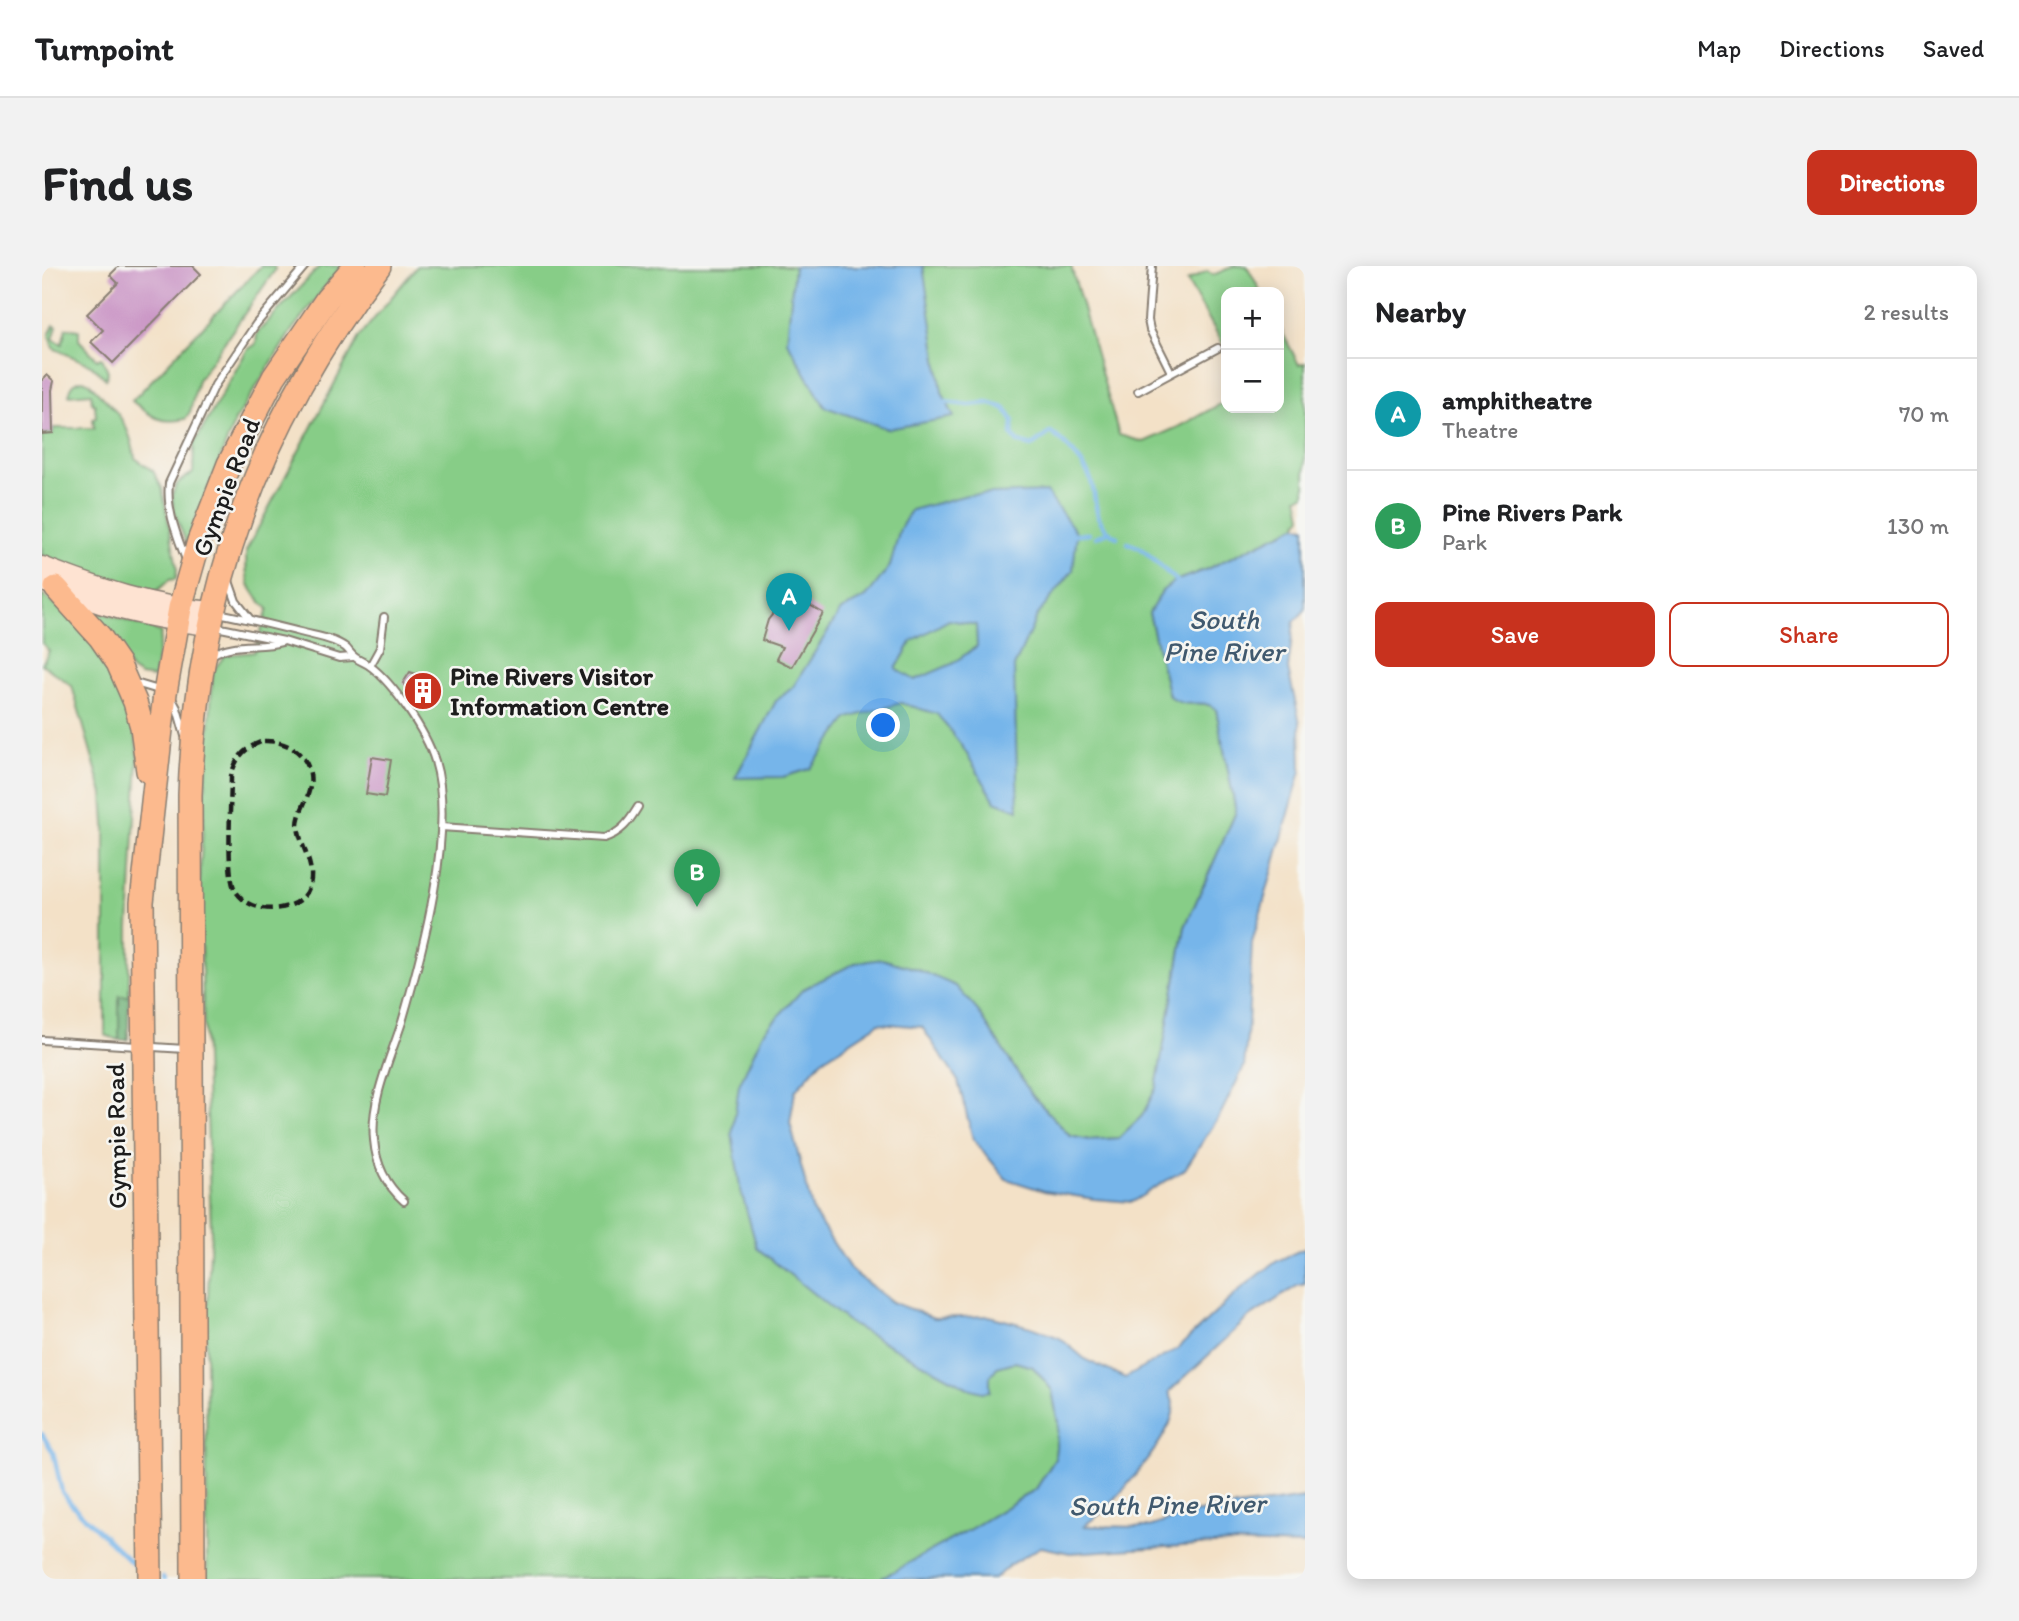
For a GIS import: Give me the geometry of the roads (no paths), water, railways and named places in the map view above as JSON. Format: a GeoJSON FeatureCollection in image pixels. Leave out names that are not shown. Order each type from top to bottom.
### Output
{"type":"FeatureCollection","features":[{"type":"Feature","properties":{"kind":"highway","name":"Gympie Road"},"geometry":{"type":"LineString","coordinates":[[150,1579],[142,902],[165,693],[190,572],[211,507],[247,425],[300,337],[355,266]]}},
{"type":"Feature","properties":{"kind":"highway","name":"Gympie Road"},"geometry":{"type":"LineString","coordinates":[[192,1579],[191,754],[203,661],[210,619],[225,563],[272,439],[306,373],[353,300],[379,266]]}},
{"type":"Feature","properties":{"kind":"highway"},"geometry":{"type":"LineString","coordinates":[[49,584],[100,637],[125,680],[142,727],[144,755],[152,793]]}},
{"type":"Feature","properties":{"kind":"street"},"geometry":{"type":"LineString","coordinates":[[42,566],[179,615]]}},
{"type":"Feature","properties":{"kind":"street"},"geometry":{"type":"LineString","coordinates":[[49,584],[100,606],[210,619]]}},
{"type":"Feature","properties":{"kind":"lane","name":"Gympie Road"},"geometry":{"type":"LineString","coordinates":[[190,572],[174,527],[168,496],[169,483],[215,385],[256,324],[305,266]]}},
{"type":"Feature","properties":{"kind":"lane"},"geometry":{"type":"LineString","coordinates":[[1152,266],[1148,320],[1150,330],[1171,372]]}},
{"type":"Feature","properties":{"kind":"lane"},"geometry":{"type":"LineString","coordinates":[[1138,391],[1218,348]]}},
{"type":"Feature","properties":{"kind":"lane"},"geometry":{"type":"LineString","coordinates":[[225,563],[236,601],[250,619]]}},
{"type":"Feature","properties":{"kind":"lane"},"geometry":{"type":"LineString","coordinates":[[370,666],[380,648],[384,617]]}},
{"type":"Feature","properties":{"kind":"lane"},"geometry":{"type":"LineString","coordinates":[[210,619],[250,619],[325,639],[346,648],[353,657],[370,666],[401,700],[429,743],[441,788],[433,896],[422,952],[374,1122],[374,1140],[383,1175],[389,1186],[404,1201]]}},
{"type":"Feature","properties":{"kind":"lane"},"geometry":{"type":"LineString","coordinates":[[210,619],[339,658],[353,657]]}},
{"type":"Feature","properties":{"kind":"lane"},"geometry":{"type":"LineString","coordinates":[[203,661],[232,647],[267,646],[284,641]]}},
{"type":"Feature","properties":{"kind":"lane"},"geometry":{"type":"LineString","coordinates":[[125,680],[165,693]]}},
{"type":"Feature","properties":{"kind":"lane","name":"Gympie Road"},"geometry":{"type":"LineString","coordinates":[[165,693],[174,700],[191,754]]}},
{"type":"Feature","properties":{"kind":"lane"},"geometry":{"type":"LineString","coordinates":[[440,827],[604,838],[624,828],[638,807]]}},
{"type":"Feature","properties":{"kind":"lane"},"geometry":{"type":"LineString","coordinates":[[42,1040],[190,1050]]}},
{"type":"Feature","properties":{"kind":"water"},"geometry":{"type":"Polygon","coordinates":[[[794,266],[923,266],[942,392],[954,417],[888,429],[825,407],[787,341],[794,266]]]}},
{"type":"Feature","properties":{"kind":"water"},"geometry":{"type":"Polygon","coordinates":[[[1046,492],[1077,533],[1073,570],[1037,616],[1014,667],[1018,810],[995,801],[962,746],[937,714],[901,703],[848,718],[810,769],[783,777],[735,778],[776,701],[793,687],[841,610],[866,597],[890,566],[900,529],[911,510],[967,495],[1046,492]],[[949,620],[912,641],[896,669],[915,680],[952,664],[977,646],[976,625],[949,620]]]}},
{"type":"Feature","properties":{"kind":"water","name":"South Pine River"},"geometry":{"type":"Polygon","coordinates":[[[1296,526],[1305,527],[1305,610],[1294,622],[1288,669],[1300,723],[1301,771],[1252,943],[1244,1067],[1220,1115],[1185,1169],[1132,1202],[1044,1191],[1006,1179],[973,1139],[958,1081],[922,1027],[879,1023],[821,1061],[795,1091],[790,1123],[813,1212],[851,1270],[892,1302],[934,1318],[989,1316],[1031,1327],[1060,1338],[1086,1360],[1125,1378],[1177,1349],[1243,1287],[1277,1261],[1305,1248],[1305,1284],[1297,1286],[1247,1319],[1169,1392],[1173,1413],[1155,1450],[1104,1511],[1084,1526],[1149,1527],[1192,1513],[1305,1498],[1305,1545],[1230,1543],[1070,1553],[1041,1547],[1011,1564],[994,1579],[880,1579],[1036,1489],[1055,1459],[1058,1423],[1052,1390],[1033,1367],[1015,1362],[997,1367],[990,1377],[990,1391],[968,1388],[852,1325],[757,1248],[740,1187],[732,1134],[739,1085],[763,1033],[803,989],[855,963],[882,959],[917,969],[956,986],[978,1011],[1031,1094],[1070,1136],[1089,1140],[1119,1138],[1142,1116],[1156,1088],[1185,927],[1236,812],[1216,709],[1210,705],[1182,703],[1169,696],[1149,613],[1162,591],[1175,581],[1207,569],[1296,526]]]}},
{"type":"Feature","properties":{"kind":"waterway"},"geometry":{"type":"LineString","coordinates":[[944,402],[969,405],[987,403],[1005,408],[1013,421],[1012,435],[1018,442],[1032,446],[1051,432],[1071,451],[1088,473],[1098,516],[1108,531],[1117,537]]}},
{"type":"Feature","properties":{"kind":"waterway"},"geometry":{"type":"LineString","coordinates":[[1096,537],[1108,532]]}},
{"type":"Feature","properties":{"kind":"waterway"},"geometry":{"type":"LineString","coordinates":[[1071,534],[1089,534]]}},
{"type":"Feature","properties":{"kind":"waterway"},"geometry":{"type":"LineString","coordinates":[[1128,543],[1141,548],[1178,582]]}},
{"type":"Feature","properties":{"kind":"waterway"},"geometry":{"type":"LineString","coordinates":[[42,1434],[53,1452],[62,1492],[137,1568]]}},
{"type":"Feature","properties":{"kind":"railway"},"geometry":{"type":"LineString","coordinates":[[264,741],[293,748],[306,762],[311,780],[298,826],[310,864],[309,888],[298,902],[273,909],[254,906],[242,899],[234,888],[230,866],[231,776],[242,754],[264,741]]}},
{"type":"Feature","properties":{"kind":"place","name":"amphitheatre"},"geometry":{"type":"Point","coordinates":[789,631]}},
{"type":"Feature","properties":{"kind":"place","name":"Pine Rivers Visitor Information Centre"},"geometry":{"type":"Point","coordinates":[423,691]}},
{"type":"Feature","properties":{"kind":"place","name":"Pine Rivers Park"},"geometry":{"type":"Point","coordinates":[697,907]}}]}
